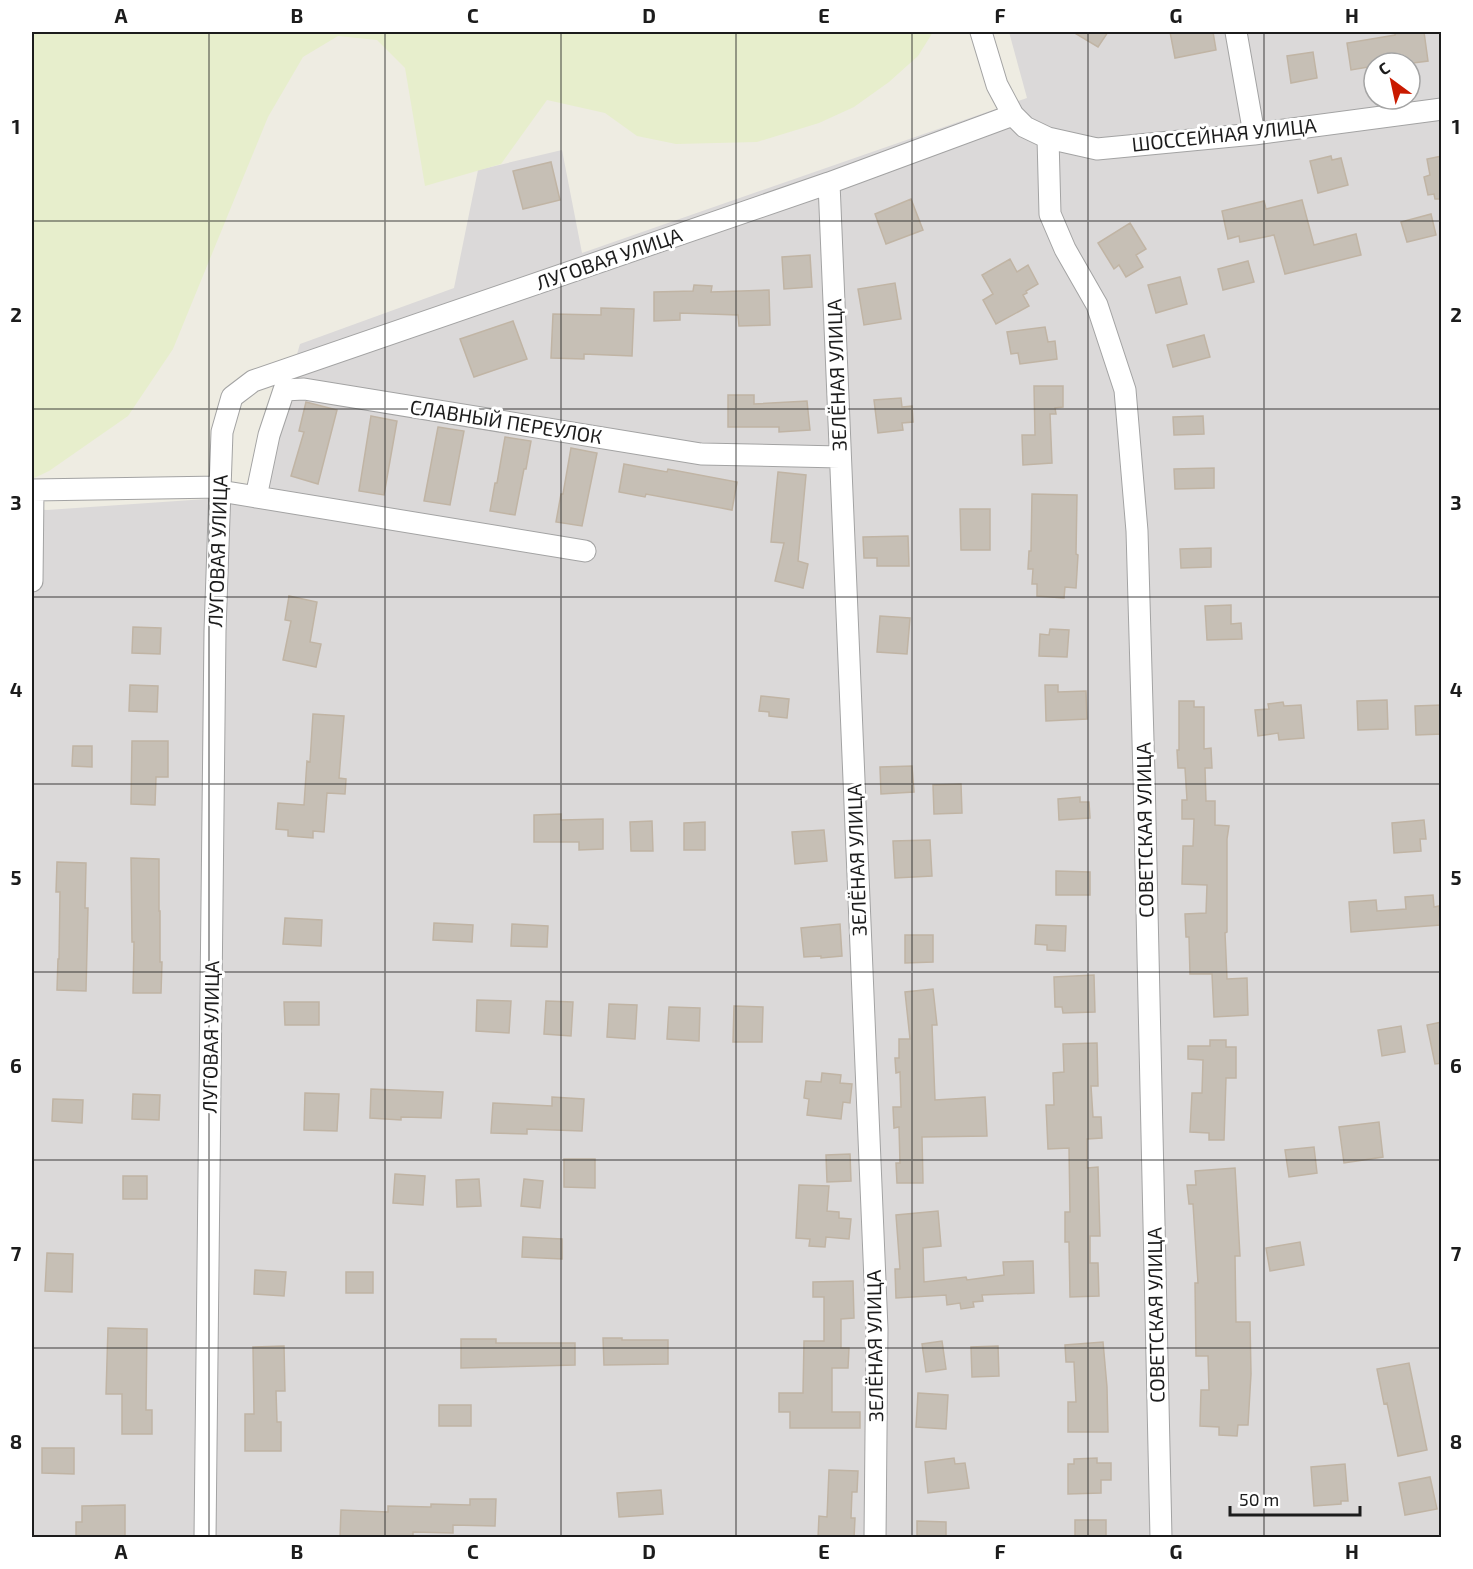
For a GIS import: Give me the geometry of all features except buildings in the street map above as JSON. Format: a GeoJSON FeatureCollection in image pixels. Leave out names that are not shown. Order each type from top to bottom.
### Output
{"type":"FeatureCollection","features":[{"type":"Feature","properties":{"kind":"street"},"geometry":{"type":"LineString","coordinates":[[981,32],[997,85],[1013,115]]}},
{"type":"Feature","properties":{"kind":"street"},"geometry":{"type":"LineString","coordinates":[[1236,32],[1254,134]]}},
{"type":"Feature","properties":{"kind":"street","name":"ШОССЕЙНАЯ УЛИЦА"},"geometry":{"type":"LineString","coordinates":[[1013,115],[1025,127],[1048,138],[1097,149],[1254,134],[1442,109]]}},
{"type":"Feature","properties":{"kind":"street","name":"ЛУГОВАЯ УЛИЦА"},"geometry":{"type":"LineString","coordinates":[[205,1538],[215,631],[222,432],[232,397],[254,381],[829,183],[1013,115]]}},
{"type":"Feature","properties":{"kind":"street","name":"СОВЕТСКАЯ УЛИЦА"},"geometry":{"type":"LineString","coordinates":[[1048,138],[1050,214],[1065,249],[1097,305],[1125,390],[1137,531],[1161,1538]]}},
{"type":"Feature","properties":{"kind":"street","name":"ЗЕЛЁНАЯ УЛИЦА"},"geometry":{"type":"LineString","coordinates":[[829,183],[877,1329],[875,1538]]}},
{"type":"Feature","properties":{"kind":"street","name":"СЛАВНЫЙ ПЕРЕУЛОК"},"geometry":{"type":"LineString","coordinates":[[256,497],[269,435],[284,390],[304,389],[701,454],[840,457]]}},
{"type":"Feature","properties":{"kind":"street"},"geometry":{"type":"LineString","coordinates":[[32,582],[33,490],[220,489],[256,497],[585,551]]}},
{"type":"Feature","properties":{"kind":"shaded area"},"geometry":{"type":"Polygon","coordinates":[[[1009,32],[1441,32],[1441,1537],[32,1538],[32,509],[47,510],[206,499],[262,490],[300,344],[454,288],[478,170],[562,150],[582,253],[1027,98],[1009,32]]]}},
{"type":"Feature","properties":{"kind":"green space"},"geometry":{"type":"Polygon","coordinates":[[[32,32],[933,32],[918,56],[889,82],[854,107],[819,123],[757,142],[676,144],[637,136],[605,113],[547,100],[501,164],[425,186],[405,68],[377,40],[338,36],[303,57],[268,117],[173,349],[128,416],[49,471],[32,479],[32,32]]]}}]}
